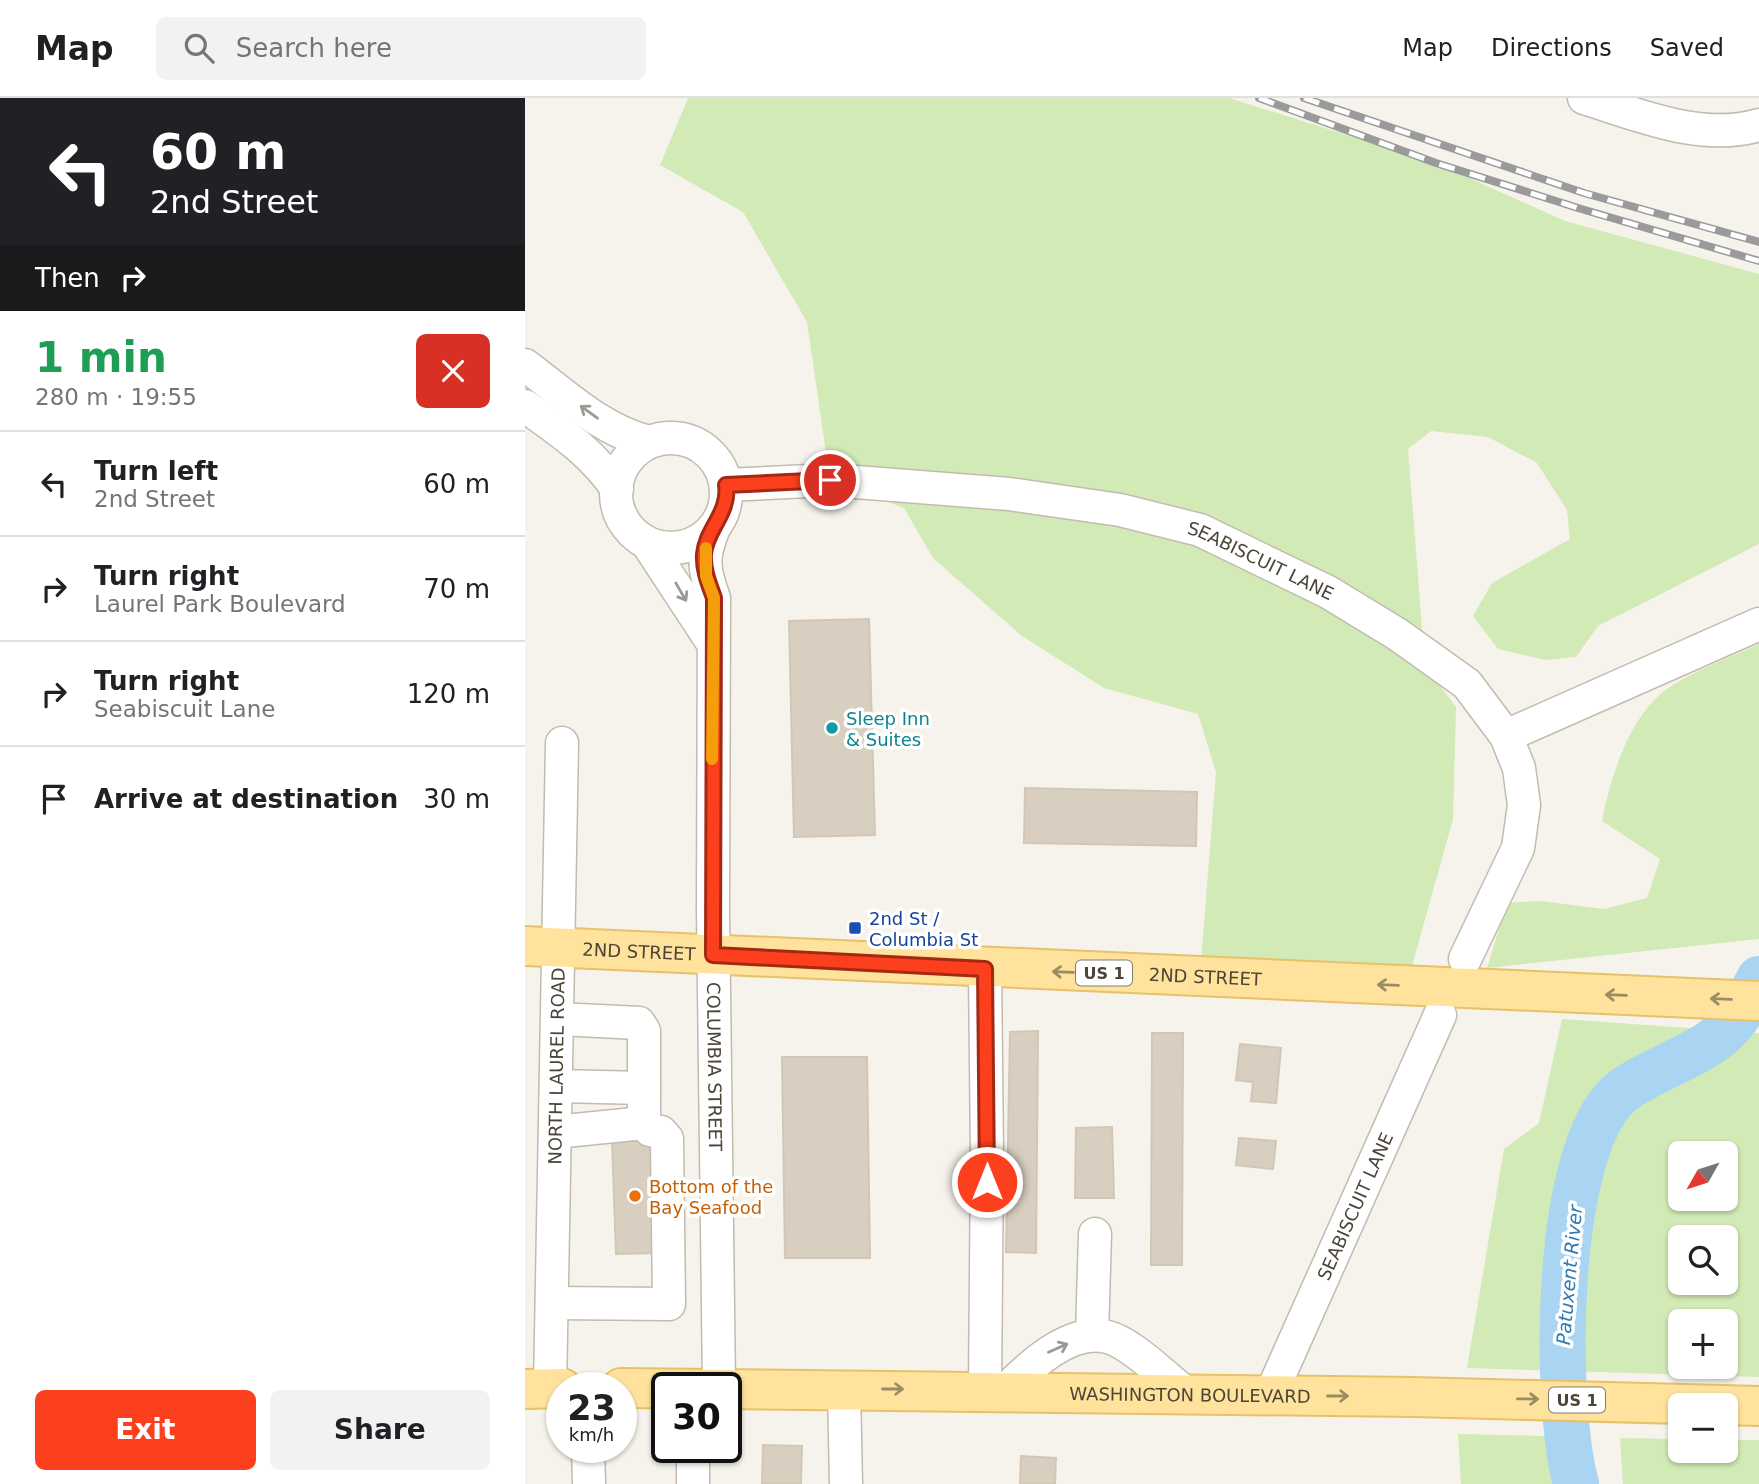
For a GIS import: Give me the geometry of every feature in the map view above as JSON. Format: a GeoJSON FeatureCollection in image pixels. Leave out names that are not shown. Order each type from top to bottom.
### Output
{"type":"FeatureCollection","features":[{"type":"Feature","properties":{"kind":"main road","name":"2ND STREET"},"geometry":{"type":"LineString","coordinates":[[542,947],[985,969],[1759,1001]]}},
{"type":"Feature","properties":{"kind":"main road","name":"WASHINGTON BOULEVARD"},"geometry":{"type":"LineString","coordinates":[[742,1387],[1459,1397],[1759,1406]]}},
{"type":"Feature","properties":{"kind":"street"},"geometry":{"type":"LineString","coordinates":[[1584,98],[1671,124],[1706,130],[1759,125]]}},
{"type":"Feature","properties":{"kind":"street"},"geometry":{"type":"LineString","coordinates":[[525,365],[601,422],[626,436],[649,442]]}},
{"type":"Feature","properties":{"kind":"street"},"geometry":{"type":"LineString","coordinates":[[525,406],[586,451],[601,465],[617,489]]}},
{"type":"Feature","properties":{"kind":"street"},"geometry":{"type":"LineString","coordinates":[[667,437],[685,439],[702,447],[716,459],[726,485],[724,512],[715,528],[700,540],[683,547],[665,548],[647,543],[633,533],[622,518],[616,500],[623,466],[634,451],[649,442],[667,437]]}},
{"type":"Feature","properties":{"kind":"street","name":"SEABISCUIT LANE"},"geometry":{"type":"LineString","coordinates":[[726,485],[830,480],[1009,494],[1120,510],[1200,530],[1328,592],[1430,655],[1467,684],[1506,736],[1519,768],[1524,805],[1518,848],[1465,959]]}},
{"type":"Feature","properties":{"kind":"street","name":"COLUMBIA STREET"},"geometry":{"type":"LineString","coordinates":[[715,528],[704,552],[706,576],[714,598],[713,955],[719,1372]]}},
{"type":"Feature","properties":{"kind":"street"},"geometry":{"type":"LineString","coordinates":[[647,543],[712,642]]}},
{"type":"Feature","properties":{"kind":"street"},"geometry":{"type":"LineString","coordinates":[[1506,736],[1759,624]]}},
{"type":"Feature","properties":{"kind":"street","name":"NORTH LAUREL ROAD"},"geometry":{"type":"LineString","coordinates":[[547,1372],[552,1303],[558,1019],[542,947],[562,743]]}},
{"type":"Feature","properties":{"kind":"street"},"geometry":{"type":"LineString","coordinates":[[985,969],[987,1156],[995,1390]]}},
{"type":"Feature","properties":{"kind":"street","name":"SEABISCUIT LANE"},"geometry":{"type":"LineString","coordinates":[[1270,1396],[1440,1015]]}},
{"type":"Feature","properties":{"kind":"street"},"geometry":{"type":"LineString","coordinates":[[558,1019],[639,1023],[644,1031],[644,1124]]}},
{"type":"Feature","properties":{"kind":"street"},"geometry":{"type":"LineString","coordinates":[[557,1086],[644,1088]]}},
{"type":"Feature","properties":{"kind":"street"},"geometry":{"type":"LineString","coordinates":[[552,1303],[669,1304],[667,1139],[644,1124],[555,1132]]}},
{"type":"Feature","properties":{"kind":"street"},"geometry":{"type":"LineString","coordinates":[[1092,1335],[1095,1234]]}},
{"type":"Feature","properties":{"kind":"street"},"geometry":{"type":"LineString","coordinates":[[995,1390],[1037,1358],[1092,1335],[1116,1340],[1187,1395]]}},
{"type":"Feature","properties":{"kind":"street"},"geometry":{"type":"LineString","coordinates":[[844,1389],[846,1484]]}},
{"type":"Feature","properties":{"kind":"street"},"geometry":{"type":"LineString","coordinates":[[588,1463],[589,1484]]}},
{"type":"Feature","properties":{"kind":"green space"},"geometry":{"type":"Polygon","coordinates":[[[688,98],[1229,98],[1436,163],[1565,221],[1759,274],[1759,544],[1598,626],[1576,657],[1545,660],[1498,649],[1473,616],[1492,583],[1570,539],[1567,510],[1537,463],[1488,437],[1431,431],[1408,449],[1425,666],[1456,707],[1453,819],[1412,966],[1201,961],[1216,772],[1198,714],[1104,688],[1022,636],[933,558],[904,508],[830,480],[807,322],[743,212],[660,165],[688,98]]]}},
{"type":"Feature","properties":{"kind":"green space"},"geometry":{"type":"Polygon","coordinates":[[[1759,644],[1759,939],[1487,968],[1507,903],[1540,901],[1604,909],[1647,898],[1660,859],[1602,821],[1616,767],[1632,731],[1654,700],[1667,689],[1700,670],[1759,644]]]}},
{"type":"Feature","properties":{"kind":"green space"},"geometry":{"type":"Polygon","coordinates":[[[1562,1019],[1759,1033],[1759,1377],[1738,1376],[1738,1309],[1668,1309],[1668,1374],[1467,1368],[1504,1149],[1539,1123],[1562,1019]]]}},
{"type":"Feature","properties":{"kind":"green space"},"geometry":{"type":"Polygon","coordinates":[[[1458,1434],[1552,1436],[1555,1484],[1461,1484],[1458,1434]]]}},
{"type":"Feature","properties":{"kind":"green space"},"geometry":{"type":"Polygon","coordinates":[[[1620,1438],[1668,1439],[1668,1463],[1738,1463],[1738,1440],[1759,1440],[1759,1484],[1623,1484],[1620,1438]]]}},
{"type":"Feature","properties":{"kind":"building","name":"Sleep Inn & Suites"},"geometry":{"type":"Polygon","coordinates":[[[869,619],[875,835],[794,837],[789,621],[869,619]]]}},
{"type":"Feature","properties":{"kind":"building"},"geometry":{"type":"Polygon","coordinates":[[[1025,788],[1197,792],[1196,846],[1024,843],[1025,788]]]}},
{"type":"Feature","properties":{"kind":"building"},"geometry":{"type":"Polygon","coordinates":[[[1038,1031],[1036,1253],[1006,1252],[1010,1032],[1038,1031]]]}},
{"type":"Feature","properties":{"kind":"building"},"geometry":{"type":"Polygon","coordinates":[[[1152,1033],[1183,1033],[1182,1265],[1151,1265],[1152,1033]]]}},
{"type":"Feature","properties":{"kind":"building"},"geometry":{"type":"Polygon","coordinates":[[[1240,1044],[1281,1048],[1276,1103],[1251,1101],[1253,1082],[1236,1080],[1240,1044]]]}},
{"type":"Feature","properties":{"kind":"building"},"geometry":{"type":"Polygon","coordinates":[[[782,1057],[867,1057],[870,1258],[785,1258],[782,1057]]]}},
{"type":"Feature","properties":{"kind":"building"},"geometry":{"type":"Polygon","coordinates":[[[1112,1127],[1114,1198],[1075,1198],[1076,1128],[1112,1127]]]}},
{"type":"Feature","properties":{"kind":"building","name":"Bottom of the Bay Seafood"},"geometry":{"type":"Polygon","coordinates":[[[653,1138],[658,1253],[616,1254],[612,1140],[653,1138]]]}},
{"type":"Feature","properties":{"kind":"building"},"geometry":{"type":"Polygon","coordinates":[[[1239,1138],[1276,1141],[1273,1169],[1236,1165],[1239,1138]]]}},
{"type":"Feature","properties":{"kind":"building"},"geometry":{"type":"Polygon","coordinates":[[[763,1445],[802,1446],[801,1484],[762,1484],[763,1445]]]}},
{"type":"Feature","properties":{"kind":"building"},"geometry":{"type":"Polygon","coordinates":[[[1021,1456],[1056,1458],[1055,1484],[1020,1484],[1021,1456]]]}},
{"type":"Feature","properties":{"kind":"waterway","name":"Patuxent River"},"geometry":{"type":"LineString","coordinates":[[1576,1484],[1564,1397],[1563,1340],[1571,1221],[1582,1167],[1598,1123],[1620,1093],[1721,1035],[1740,1013],[1759,979]]}},
{"type":"Feature","properties":{"kind":"railway"},"geometry":{"type":"LineString","coordinates":[[1259,98],[1436,163],[1759,261]]}},
{"type":"Feature","properties":{"kind":"railway"},"geometry":{"type":"LineString","coordinates":[[1304,98],[1584,193],[1759,242]]}},
{"type":"Feature","properties":{"kind":"slow traffic"},"geometry":{"type":"LineString","coordinates":[[706,548],[706,576],[714,598],[712,759]]}},
{"type":"Feature","properties":{"kind":"place","name":"Sleep Inn & Suites"},"geometry":{"type":"Point","coordinates":[832,728]}},
{"type":"Feature","properties":{"kind":"place","name":"2nd St / Columbia St"},"geometry":{"type":"Point","coordinates":[855,928]}},
{"type":"Feature","properties":{"kind":"place","name":"Bottom of the Bay Seafood"},"geometry":{"type":"Point","coordinates":[635,1196]}},
{"type":"Feature","properties":{"kind":"route"},"geometry":{"type":"LineString","coordinates":[[830,480],[726,485],[724,512],[704,552],[706,576],[714,598],[713,955],[985,969],[987,1182]]}}]}
